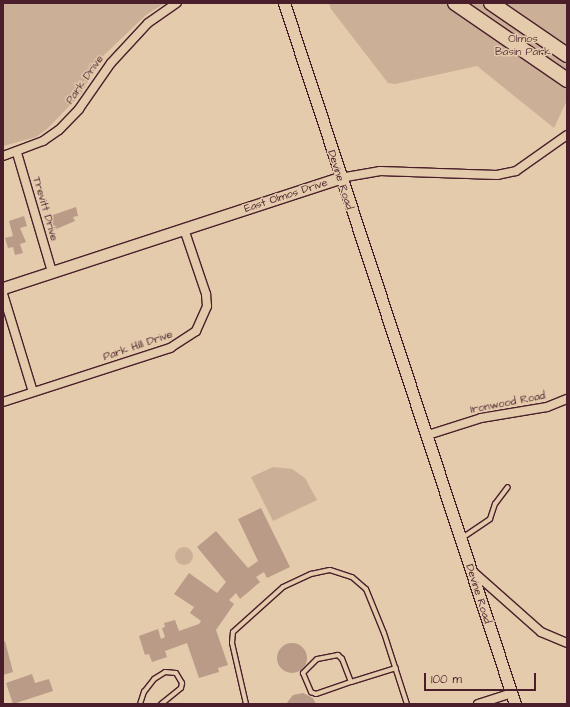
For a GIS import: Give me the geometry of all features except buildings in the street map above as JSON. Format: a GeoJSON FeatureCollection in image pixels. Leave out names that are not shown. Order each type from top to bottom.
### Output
{"type":"FeatureCollection","features":[{"type":"Feature","properties":{"kind":"highway"},"geometry":{"type":"LineString","coordinates":[[455,3],[567,80]]}},
{"type":"Feature","properties":{"kind":"highway"},"geometry":{"type":"LineString","coordinates":[[491,3],[567,55]]}},
{"type":"Feature","properties":{"kind":"street","name":"Park Drive"},"geometry":{"type":"LineString","coordinates":[[3,156],[17,153],[51,137],[59,130],[79,109],[111,63],[148,23],[177,3]]}},
{"type":"Feature","properties":{"kind":"street","name":"Devine Road"},"geometry":{"type":"LineString","coordinates":[[284,3],[340,178],[515,704]]}},
{"type":"Feature","properties":{"kind":"street","name":"East Olmos Drive"},"geometry":{"type":"LineString","coordinates":[[3,288],[340,178],[380,171],[496,175],[516,171],[567,135]]}},
{"type":"Feature","properties":{"kind":"street","name":"Trevitt Drive"},"geometry":{"type":"LineString","coordinates":[[17,153],[52,272]]}},
{"type":"Feature","properties":{"kind":"street","name":"Park Hill Drive"},"geometry":{"type":"LineString","coordinates":[[3,402],[170,348],[196,331],[207,306],[206,294],[184,229]]}},
{"type":"Feature","properties":{"kind":"street"},"geometry":{"type":"LineString","coordinates":[[3,294],[32,392]]}},
{"type":"Feature","properties":{"kind":"street","name":"Devine Road"},"geometry":{"type":"LineString","coordinates":[[399,356],[410,370],[442,470],[442,484]]}},
{"type":"Feature","properties":{"kind":"street","name":"Ironwood Road"},"geometry":{"type":"LineString","coordinates":[[431,434],[481,418],[547,408],[567,399]]}},
{"type":"Feature","properties":{"kind":"street"},"geometry":{"type":"LineString","coordinates":[[470,568],[541,632],[567,642]]}},
{"type":"Feature","properties":{"kind":"street"},"geometry":{"type":"LineString","coordinates":[[478,704],[511,693]]}},
{"type":"Feature","properties":{"kind":"lane"},"geometry":{"type":"LineString","coordinates":[[460,539],[488,521],[495,504],[508,487]]}},
{"type":"Feature","properties":{"kind":"lane"},"geometry":{"type":"LineString","coordinates":[[246,704],[232,643],[233,632],[283,587],[311,574],[330,570],[341,572],[361,583],[369,595],[408,704]]}},
{"type":"Feature","properties":{"kind":"lane"},"geometry":{"type":"LineString","coordinates":[[351,682],[342,658],[338,655],[318,659],[303,672],[311,692],[316,694],[396,668]]}},
{"type":"Feature","properties":{"kind":"lane"},"geometry":{"type":"LineString","coordinates":[[140,704],[144,692],[154,679],[165,672],[176,673],[182,683],[181,688],[162,704]]}},
{"type":"Feature","properties":{"kind":"green space"},"geometry":{"type":"Polygon","coordinates":[[[3,3],[165,3],[146,15],[102,57],[81,94],[47,129],[36,137],[3,146],[3,3]]]}},
{"type":"Feature","properties":{"kind":"green space","name":"Olmos Basin Park"},"geometry":{"type":"Polygon","coordinates":[[[329,3],[567,3],[567,100],[554,128],[477,66],[395,84],[388,83],[331,9],[329,3]]]}},
{"type":"Feature","properties":{"kind":"green space"},"geometry":{"type":"Polygon","coordinates":[[[273,467],[292,469],[305,478],[317,500],[273,521],[251,477],[273,467]]]}},
{"type":"Feature","properties":{"kind":"green space"},"geometry":{"type":"Polygon","coordinates":[[[184,547],[190,550],[193,556],[190,562],[184,565],[178,562],[175,556],[178,550],[184,547]]]}}]}
